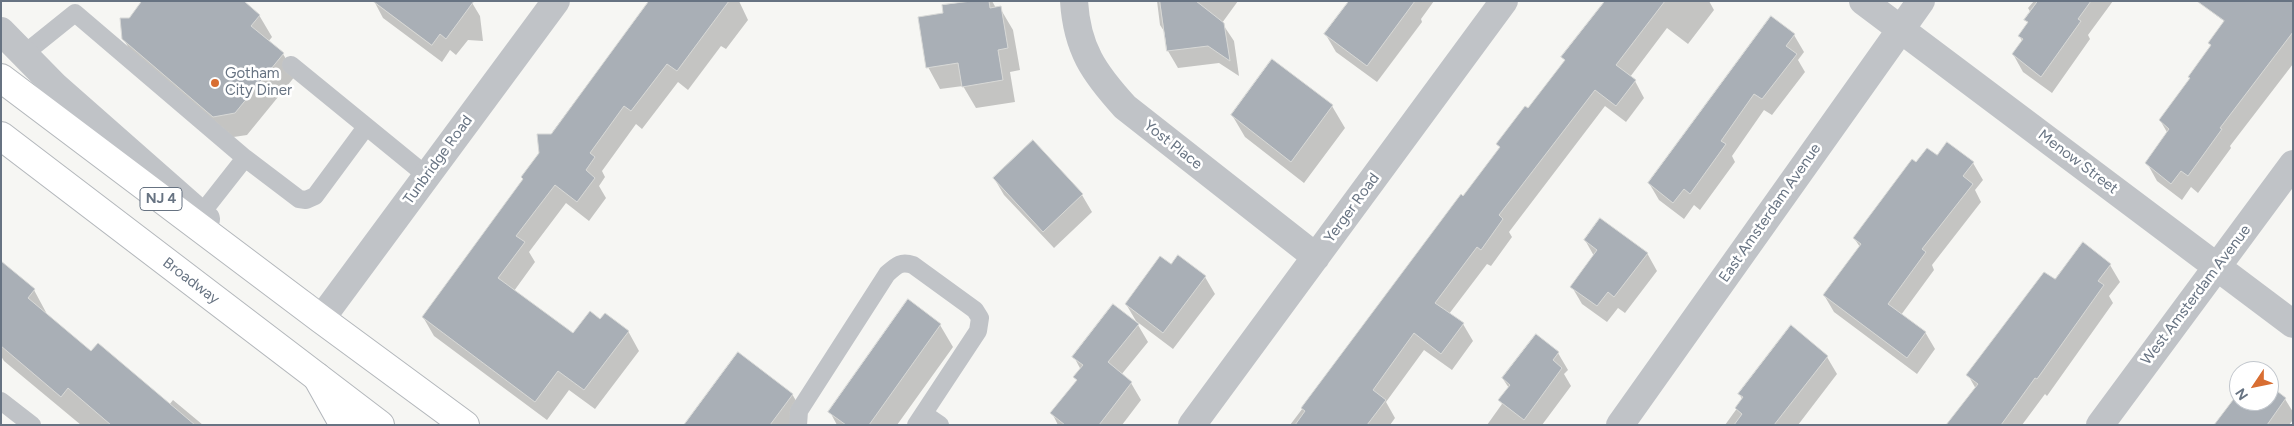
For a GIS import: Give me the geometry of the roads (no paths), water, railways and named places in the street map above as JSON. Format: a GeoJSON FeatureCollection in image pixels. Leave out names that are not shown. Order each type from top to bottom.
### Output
{"type":"FeatureCollection","features":[{"type":"Feature","properties":{"kind":"main road","name":"NJ 4"},"geometry":{"type":"LineString","coordinates":[[1,78],[321,320],[465,425]]}},
{"type":"Feature","properties":{"kind":"main road","name":"Broadway"},"geometry":{"type":"LineString","coordinates":[[1,136],[380,425]]}},
{"type":"Feature","properties":{"kind":"main road"},"geometry":{"type":"LineString","coordinates":[[317,377],[344,425]]}},
{"type":"Feature","properties":{"kind":"street","name":"Tunbridge Road"},"geometry":{"type":"LineString","coordinates":[[321,320],[556,1]]}},
{"type":"Feature","properties":{"kind":"street","name":"Yost Place"},"geometry":{"type":"LineString","coordinates":[[1074,1],[1075,20],[1084,52],[1101,81],[1125,107],[1316,257]]}},
{"type":"Feature","properties":{"kind":"street","name":"Yerger Road"},"geometry":{"type":"LineString","coordinates":[[1196,422],[1504,1]]}},
{"type":"Feature","properties":{"kind":"street","name":"Menow Street"},"geometry":{"type":"LineString","coordinates":[[1863,1],[2293,324]]}},
{"type":"Feature","properties":{"kind":"street","name":"East Amsterdam Avenue"},"geometry":{"type":"LineString","coordinates":[[1620,425],[1920,1]]}},
{"type":"Feature","properties":{"kind":"street"},"geometry":{"type":"LineString","coordinates":[[1,30],[55,86],[321,320]]}},
{"type":"Feature","properties":{"kind":"street","name":"West Amsterdam Avenue"},"geometry":{"type":"LineString","coordinates":[[2100,425],[2293,164]]}},
{"type":"Feature","properties":{"kind":"lane"},"geometry":{"type":"LineString","coordinates":[[24,54],[75,13],[245,158],[299,199],[306,200],[315,196],[366,127]]}},
{"type":"Feature","properties":{"kind":"lane"},"geometry":{"type":"LineString","coordinates":[[291,65],[427,176]]}},
{"type":"Feature","properties":{"kind":"lane"},"geometry":{"type":"LineString","coordinates":[[201,214],[245,158]]}},
{"type":"Feature","properties":{"kind":"lane"},"geometry":{"type":"LineString","coordinates":[[798,425],[799,410],[887,274],[897,265],[904,262],[913,265],[975,310],[980,318],[978,331],[920,419],[940,425]]}},
{"type":"Feature","properties":{"kind":"lane"},"geometry":{"type":"LineString","coordinates":[[1,401],[32,425]]}},
{"type":"Feature","properties":{"kind":"place","name":"Gotham City Diner"},"geometry":{"type":"Point","coordinates":[215,83]}}]}
